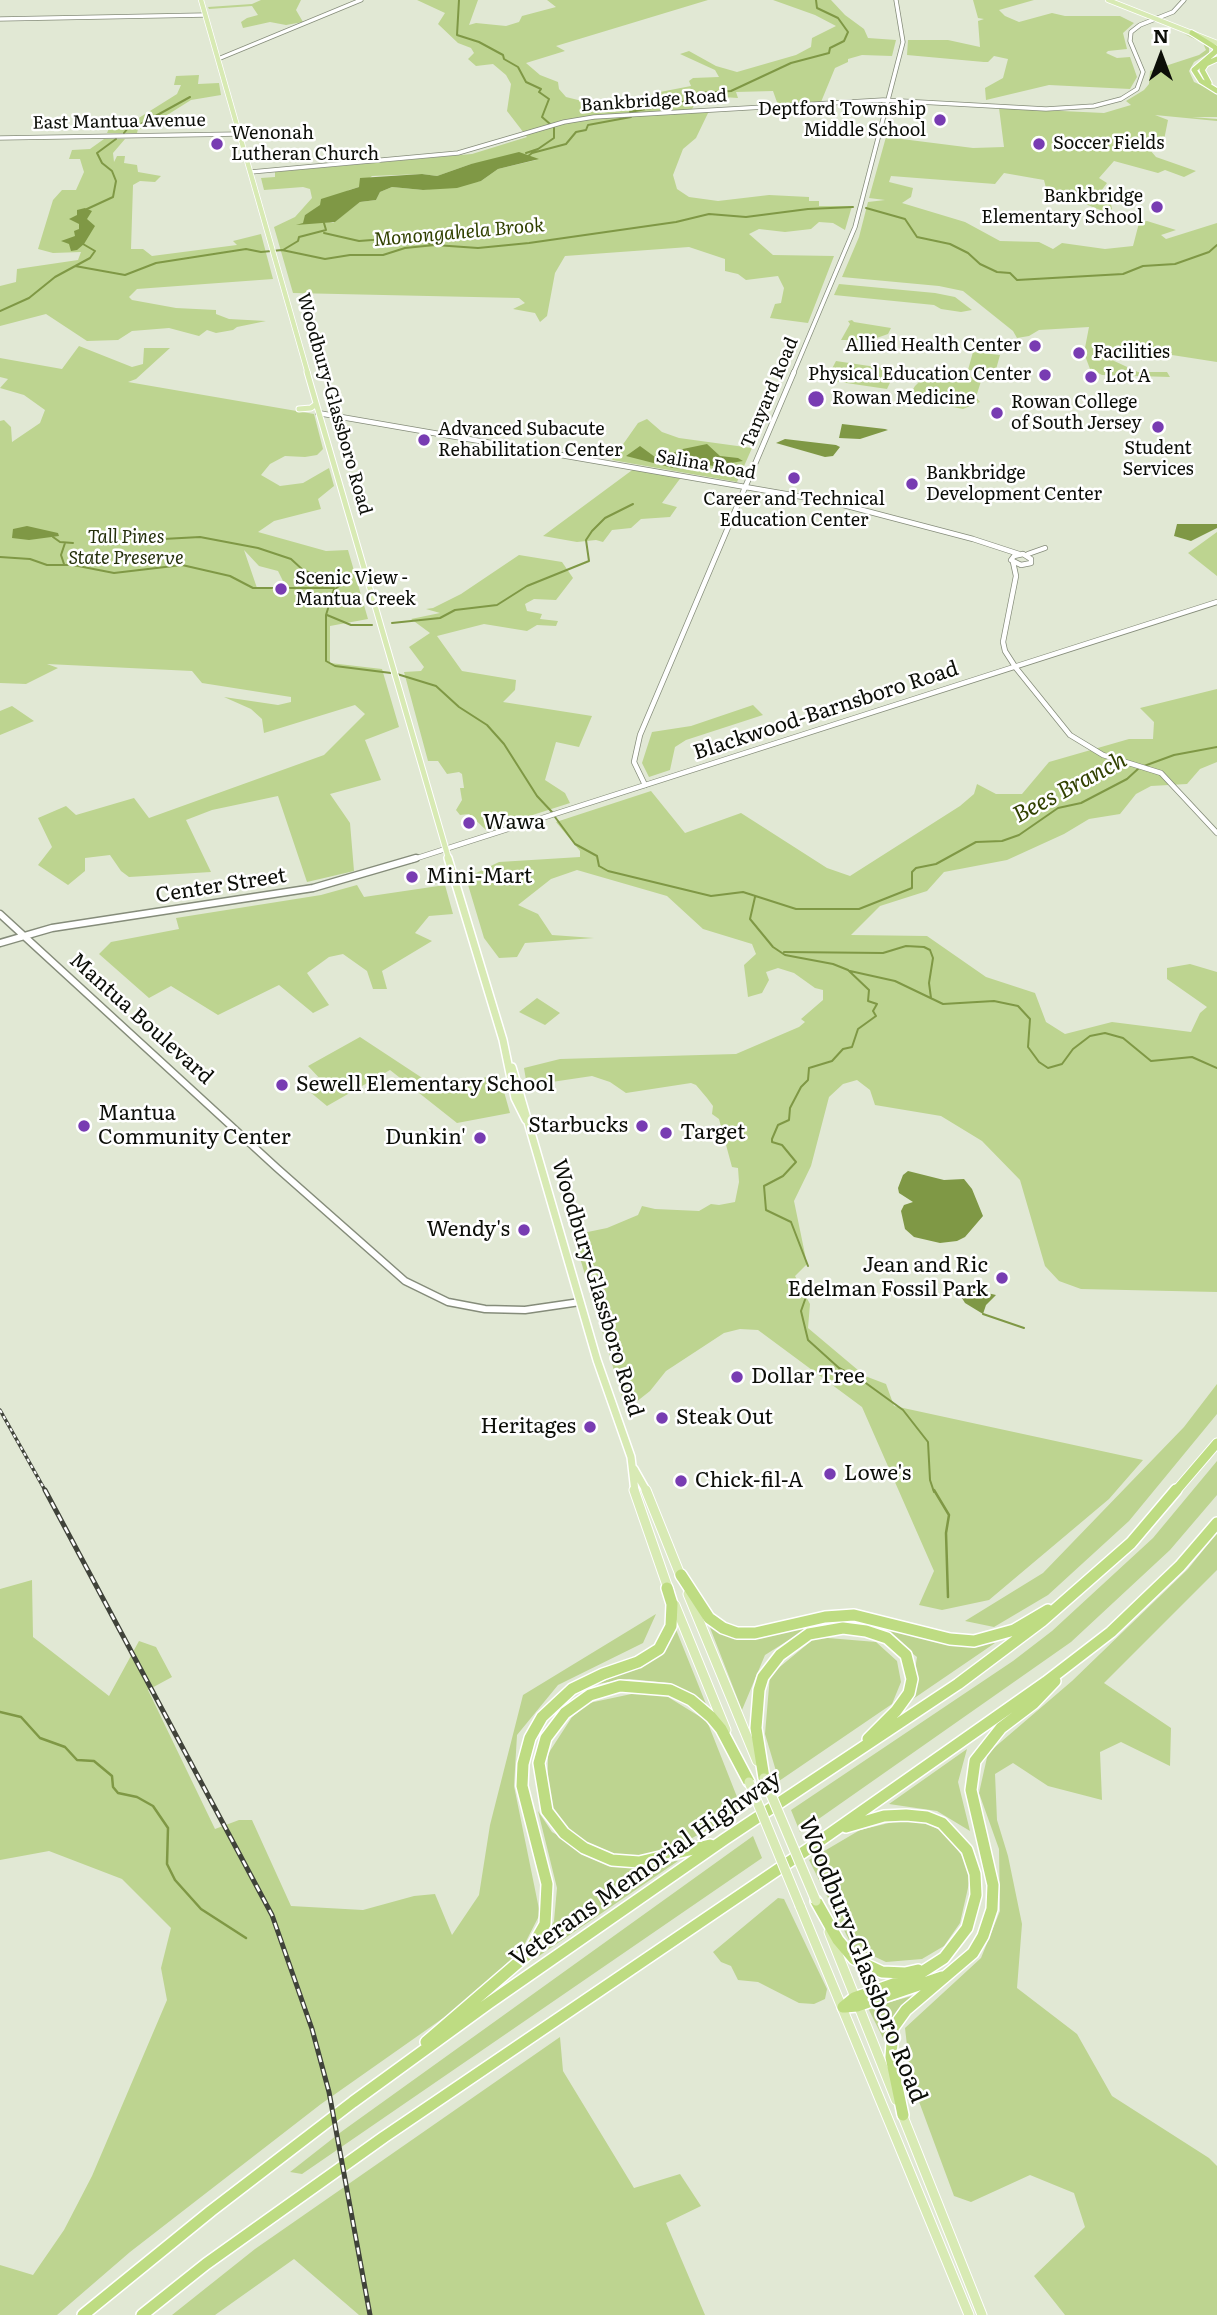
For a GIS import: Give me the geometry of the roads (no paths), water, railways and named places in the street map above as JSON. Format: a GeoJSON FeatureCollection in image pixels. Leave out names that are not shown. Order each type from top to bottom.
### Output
{"type":"FeatureCollection","features":[{"type":"Feature","properties":{"kind":"highway"},"geometry":{"type":"LineString","coordinates":[[1194,33],[1217,41]]}},
{"type":"Feature","properties":{"kind":"highway"},"geometry":{"type":"LineString","coordinates":[[1194,33],[1216,48],[1194,70],[1200,82],[1217,89]]}},
{"type":"Feature","properties":{"kind":"highway"},"geometry":{"type":"LineString","coordinates":[[1217,59],[1206,64],[1202,72],[1206,80],[1217,89]]}},
{"type":"Feature","properties":{"kind":"highway","name":"Veterans Memorial Highway"},"geometry":{"type":"LineString","coordinates":[[83,2315],[122,2280],[354,2102],[489,2003],[1042,1622],[1131,1544],[1217,1443]]}},
{"type":"Feature","properties":{"kind":"highway"},"geometry":{"type":"LineString","coordinates":[[142,2315],[206,2264],[384,2137],[814,1845],[1078,1657],[1148,1597],[1217,1523]]}},
{"type":"Feature","properties":{"kind":"highway"},"geometry":{"type":"LineString","coordinates":[[681,1575],[709,1618],[731,1631],[755,1633],[825,1617],[854,1615],[966,1641],[985,1639],[1014,1630],[1037,1618],[1081,1587]]}},
{"type":"Feature","properties":{"kind":"highway"},"geometry":{"type":"LineString","coordinates":[[354,2102],[490,1990],[537,1942],[545,1924],[548,1903],[544,1870],[523,1786],[523,1764],[527,1746],[542,1717],[572,1689],[603,1674],[638,1662],[659,1649],[671,1626],[672,1604],[667,1588]]}},
{"type":"Feature","properties":{"kind":"highway"},"geometry":{"type":"LineString","coordinates":[[764,1778],[756,1728],[759,1690],[764,1677],[779,1655],[809,1634],[843,1628],[866,1631],[894,1643],[910,1663],[911,1686],[904,1702],[857,1751]]}},
{"type":"Feature","properties":{"kind":"highway"},"geometry":{"type":"LineString","coordinates":[[903,2115],[891,2057],[893,2028],[906,2010],[966,1960],[987,1928],[993,1903],[993,1885],[971,1790],[975,1762],[994,1735],[1034,1703],[1078,1657]]}},
{"type":"Feature","properties":{"kind":"highway"},"geometry":{"type":"LineString","coordinates":[[725,1839],[659,1859],[639,1862],[612,1860],[584,1848],[564,1833],[547,1811],[542,1798],[539,1763],[546,1738],[565,1713],[590,1695],[620,1686],[670,1690],[691,1700],[711,1717],[721,1729],[749,1782]]}},
{"type":"Feature","properties":{"kind":"highway"},"geometry":{"type":"LineString","coordinates":[[814,1845],[846,1827],[896,1815],[927,1817],[953,1832],[967,1850],[973,1865],[975,1904],[962,1937],[936,1963],[899,1984],[843,2007]]}},
{"type":"Feature","properties":{"kind":"highway"},"geometry":{"type":"LineString","coordinates":[[816,1900],[838,1940],[854,1959],[870,1968],[889,1973],[905,1973],[936,1963]]}},
{"type":"Feature","properties":{"kind":"highway"},"geometry":{"type":"LineString","coordinates":[[856,2002],[945,1976]]}},
{"type":"Feature","properties":{"kind":"main road","name":"Woodbury-Glassboro Road"},"geometry":{"type":"LineString","coordinates":[[201,0],[318,413],[508,1059],[515,1098],[526,1120],[633,1467],[644,1485],[816,1900],[982,2315]]}},
{"type":"Feature","properties":{"kind":"main road"},"geometry":{"type":"LineString","coordinates":[[1108,0],[1194,33]]}},
{"type":"Feature","properties":{"kind":"main road"},"geometry":{"type":"LineString","coordinates":[[299,409],[311,408],[316,404]]}},
{"type":"Feature","properties":{"kind":"main road","name":"Woodbury-Glassboro Road"},"geometry":{"type":"LineString","coordinates":[[633,1467],[633,1486],[667,1588],[969,2315]]}},
{"type":"Feature","properties":{"kind":"street"},"geometry":{"type":"LineString","coordinates":[[218,59],[361,0]]}},
{"type":"Feature","properties":{"kind":"street","name":"Tanyard Road"},"geometry":{"type":"LineString","coordinates":[[645,785],[635,767],[636,746],[855,227],[903,42],[896,0]]}},
{"type":"Feature","properties":{"kind":"street"},"geometry":{"type":"LineString","coordinates":[[1155,18],[1176,10],[1184,0]]}},
{"type":"Feature","properties":{"kind":"street"},"geometry":{"type":"LineString","coordinates":[[0,19],[205,15]]}},
{"type":"Feature","properties":{"kind":"street","name":"Bankbridge Road"},"geometry":{"type":"LineString","coordinates":[[251,172],[466,151],[583,118],[888,100],[1062,109],[1094,106],[1121,99],[1135,91],[1143,78],[1130,35],[1140,24],[1155,18]]}},
{"type":"Feature","properties":{"kind":"street","name":"East Mantua Avenue"},"geometry":{"type":"LineString","coordinates":[[0,138],[239,134]]}},
{"type":"Feature","properties":{"kind":"street","name":"Salina Road"},"geometry":{"type":"LineString","coordinates":[[318,413],[832,502],[1021,554]]}},
{"type":"Feature","properties":{"kind":"street"},"geometry":{"type":"LineString","coordinates":[[1012,560],[1021,554],[1035,554],[1045,548],[1016,576]]}},
{"type":"Feature","properties":{"kind":"street"},"geometry":{"type":"LineString","coordinates":[[1001,549],[1016,567],[1003,642],[1005,651],[1016,668],[1070,736],[1103,755],[1142,766],[1164,776],[1217,833]]}},
{"type":"Feature","properties":{"kind":"street"},"geometry":{"type":"LineString","coordinates":[[1021,554],[1032,561]]}},
{"type":"Feature","properties":{"kind":"street"},"geometry":{"type":"LineString","coordinates":[[1012,560],[1025,565]]}},
{"type":"Feature","properties":{"kind":"street","name":"Blackwood-Barnsboro Road"},"geometry":{"type":"LineString","coordinates":[[445,849],[1217,603]]}},
{"type":"Feature","properties":{"kind":"street","name":"Center Street"},"geometry":{"type":"LineString","coordinates":[[0,943],[22,935],[332,884],[445,849]]}},
{"type":"Feature","properties":{"kind":"street","name":"Mantua Boulevard"},"geometry":{"type":"LineString","coordinates":[[0,914],[277,1168],[413,1286],[448,1302],[485,1309],[525,1310],[580,1302]]}},
{"type":"Feature","properties":{"kind":"waterway"},"geometry":{"type":"LineString","coordinates":[[459,0],[457,35],[479,42],[503,55],[504,59],[518,67],[526,82],[541,89],[539,92],[549,99],[542,117],[550,124]]}},
{"type":"Feature","properties":{"kind":"waterway"},"geometry":{"type":"LineString","coordinates":[[630,112],[683,102],[699,93],[731,91],[791,63],[829,53],[830,48],[844,41],[848,32],[838,18],[817,8],[816,0]]}},
{"type":"Feature","properties":{"kind":"waterway"},"geometry":{"type":"LineString","coordinates":[[124,133],[128,128],[141,124],[190,97]]}},
{"type":"Feature","properties":{"kind":"waterway"},"geometry":{"type":"LineString","coordinates":[[527,157],[532,153],[566,144],[576,132],[586,130],[588,125],[631,117]]}},
{"type":"Feature","properties":{"kind":"waterway"},"geometry":{"type":"LineString","coordinates":[[526,153],[538,149],[554,138],[554,127]]}},
{"type":"Feature","properties":{"kind":"waterway"},"geometry":{"type":"LineString","coordinates":[[87,209],[113,197],[116,181],[112,171],[102,163],[97,153],[116,139]]}},
{"type":"Feature","properties":{"kind":"waterway","name":"Monongahela Brook"},"geometry":{"type":"LineString","coordinates":[[75,266],[125,275],[156,263],[246,249],[261,252],[282,250],[325,259],[350,255],[383,255],[405,248],[435,245],[478,248],[529,243],[676,222],[709,214],[746,217],[808,209],[853,207]]}},
{"type":"Feature","properties":{"kind":"waterway","name":"Monongahela Brook"},"geometry":{"type":"LineString","coordinates":[[866,208],[905,219],[917,237],[950,244],[968,253],[980,264],[997,272],[1010,273],[1017,280],[1123,274],[1143,266],[1175,264],[1209,252],[1217,245]]}},
{"type":"Feature","properties":{"kind":"waterway"},"geometry":{"type":"LineString","coordinates":[[283,250],[298,241],[299,237],[326,230],[324,223]]}},
{"type":"Feature","properties":{"kind":"waterway"},"geometry":{"type":"LineString","coordinates":[[324,233],[359,241],[412,237],[433,245]]}},
{"type":"Feature","properties":{"kind":"waterway"},"geometry":{"type":"LineString","coordinates":[[75,266],[90,258],[95,251],[83,244]]}},
{"type":"Feature","properties":{"kind":"waterway","name":"Monongahela Brook"},"geometry":{"type":"LineString","coordinates":[[0,311],[29,298],[55,277],[75,266]]}},
{"type":"Feature","properties":{"kind":"waterway"},"geometry":{"type":"LineString","coordinates":[[392,623],[440,618],[455,610],[497,605],[527,586],[589,561],[586,540],[592,531],[605,518],[633,504]]}},
{"type":"Feature","properties":{"kind":"waterway"},"geometry":{"type":"LineString","coordinates":[[53,537],[60,542],[73,543]]}},
{"type":"Feature","properties":{"kind":"waterway"},"geometry":{"type":"LineString","coordinates":[[163,539],[200,537],[258,548],[291,559],[304,571],[337,578],[342,584],[335,589]]}},
{"type":"Feature","properties":{"kind":"waterway"},"geometry":{"type":"LineString","coordinates":[[64,564],[61,555],[65,543]]}},
{"type":"Feature","properties":{"kind":"waterway"},"geometry":{"type":"LineString","coordinates":[[0,557],[30,559],[47,565],[73,565],[114,573],[182,565],[230,576],[253,588],[334,588]]}},
{"type":"Feature","properties":{"kind":"waterway"},"geometry":{"type":"LineString","coordinates":[[334,589],[326,615],[326,661],[335,666],[391,673]]}},
{"type":"Feature","properties":{"kind":"waterway"},"geometry":{"type":"LineString","coordinates":[[327,615],[351,625],[372,625]]}},
{"type":"Feature","properties":{"kind":"waterway"},"geometry":{"type":"LineString","coordinates":[[397,674],[436,686],[459,707],[487,725],[504,744],[537,796],[552,812]]}},
{"type":"Feature","properties":{"kind":"waterway","name":"Bees Branch"},"geometry":{"type":"LineString","coordinates":[[1144,766],[1174,755],[1217,747]]}},
{"type":"Feature","properties":{"kind":"waterway","name":"Bees Branch"},"geometry":{"type":"LineString","coordinates":[[555,817],[575,844],[597,856],[599,866],[608,871],[711,896],[743,892],[796,909],[859,909],[912,888],[912,872],[916,868],[936,864],[976,842],[1002,841],[1019,835],[1058,808],[1081,803],[1127,779],[1139,768]]}},
{"type":"Feature","properties":{"kind":"waterway"},"geometry":{"type":"LineString","coordinates":[[755,897],[750,919],[773,947],[785,955],[833,964],[848,970],[869,990],[868,1001],[877,1004],[873,1011],[876,1016],[858,1029],[852,1047],[843,1049],[832,1061],[809,1068],[808,1080],[801,1087],[790,1108],[789,1120],[778,1125],[772,1139],[772,1142],[782,1145],[796,1162],[783,1176],[764,1186],[766,1210],[791,1222],[808,1266]]}},
{"type":"Feature","properties":{"kind":"waterway"},"geometry":{"type":"LineString","coordinates":[[784,952],[883,953],[906,946],[924,947],[930,950],[933,958],[929,983],[931,998]]}},
{"type":"Feature","properties":{"kind":"waterway"},"geometry":{"type":"LineString","coordinates":[[850,971],[895,981],[943,1004],[994,1001],[1018,1006],[1030,1019],[1028,1047],[1039,1062],[1048,1068],[1062,1064],[1073,1049],[1090,1036],[1105,1033],[1123,1038],[1151,1061],[1192,1057],[1217,1068]]}},
{"type":"Feature","properties":{"kind":"waterway"},"geometry":{"type":"LineString","coordinates":[[807,1294],[801,1311],[808,1340],[839,1368],[863,1381],[903,1410],[928,1442],[930,1480],[934,1492]]}},
{"type":"Feature","properties":{"kind":"waterway"},"geometry":{"type":"LineString","coordinates":[[983,1314],[1024,1328]]}},
{"type":"Feature","properties":{"kind":"waterway"},"geometry":{"type":"LineString","coordinates":[[934,1490],[949,1515],[946,1533],[948,1597]]}},
{"type":"Feature","properties":{"kind":"waterway"},"geometry":{"type":"LineString","coordinates":[[0,1712],[21,1717],[40,1738],[65,1747],[77,1760],[94,1761],[112,1776],[113,1787],[118,1793],[137,1797],[153,1806],[168,1828],[167,1864],[175,1880],[201,1909],[246,1938]]}},
{"type":"Feature","properties":{"kind":"railway"},"geometry":{"type":"LineString","coordinates":[[0,1410],[46,1492]]}},
{"type":"Feature","properties":{"kind":"railway"},"geometry":{"type":"LineString","coordinates":[[45,1490],[272,1915],[312,2029],[329,2092],[370,2315]]}},
{"type":"Feature","properties":{"kind":"place","name":"Deptford Township Middle School"},"geometry":{"type":"Point","coordinates":[940,120]}},
{"type":"Feature","properties":{"kind":"place","name":"Wenonah Lutheran Church"},"geometry":{"type":"Point","coordinates":[217,144]}},
{"type":"Feature","properties":{"kind":"place","name":"Soccer Fields"},"geometry":{"type":"Point","coordinates":[1039,144]}},
{"type":"Feature","properties":{"kind":"place","name":"Bankbridge Elementary School"},"geometry":{"type":"Point","coordinates":[1157,207]}},
{"type":"Feature","properties":{"kind":"place","name":"Allied Health Center"},"geometry":{"type":"Point","coordinates":[1035,346]}},
{"type":"Feature","properties":{"kind":"place","name":"Facilities"},"geometry":{"type":"Point","coordinates":[1079,353]}},
{"type":"Feature","properties":{"kind":"place","name":"Physical Education Center"},"geometry":{"type":"Point","coordinates":[1045,375]}},
{"type":"Feature","properties":{"kind":"place","name":"Lot A"},"geometry":{"type":"Point","coordinates":[1091,377]}},
{"type":"Feature","properties":{"kind":"place","name":"Rowan Medicine"},"geometry":{"type":"Point","coordinates":[816,399]}},
{"type":"Feature","properties":{"kind":"place","name":"Rowan College of South Jersey"},"geometry":{"type":"Point","coordinates":[997,413]}},
{"type":"Feature","properties":{"kind":"place","name":"Student Services"},"geometry":{"type":"Point","coordinates":[1158,427]}},
{"type":"Feature","properties":{"kind":"place","name":"Advanced Subacute Rehabilitation Center"},"geometry":{"type":"Point","coordinates":[424,440]}},
{"type":"Feature","properties":{"kind":"place","name":"Career and Technical Education Center"},"geometry":{"type":"Point","coordinates":[794,478]}},
{"type":"Feature","properties":{"kind":"place","name":"Bankbridge Development Center"},"geometry":{"type":"Point","coordinates":[912,484]}},
{"type":"Feature","properties":{"kind":"place","name":"Scenic View - Mantua Creek"},"geometry":{"type":"Point","coordinates":[281,589]}},
{"type":"Feature","properties":{"kind":"place","name":"Wawa"},"geometry":{"type":"Point","coordinates":[469,823]}},
{"type":"Feature","properties":{"kind":"place","name":"Mini-Mart"},"geometry":{"type":"Point","coordinates":[412,877]}},
{"type":"Feature","properties":{"kind":"place","name":"Sewell Elementary School"},"geometry":{"type":"Point","coordinates":[282,1085]}},
{"type":"Feature","properties":{"kind":"place","name":"Mantua Community Center"},"geometry":{"type":"Point","coordinates":[84,1126]}},
{"type":"Feature","properties":{"kind":"place","name":"Starbucks"},"geometry":{"type":"Point","coordinates":[642,1126]}},
{"type":"Feature","properties":{"kind":"place","name":"Target"},"geometry":{"type":"Point","coordinates":[666,1133]}},
{"type":"Feature","properties":{"kind":"place","name":"Dunkin'"},"geometry":{"type":"Point","coordinates":[480,1138]}},
{"type":"Feature","properties":{"kind":"place","name":"Wendy's"},"geometry":{"type":"Point","coordinates":[524,1230]}},
{"type":"Feature","properties":{"kind":"place","name":"Jean and Ric Edelman Fossil Park"},"geometry":{"type":"Point","coordinates":[1002,1278]}},
{"type":"Feature","properties":{"kind":"place","name":"Dollar Tree"},"geometry":{"type":"Point","coordinates":[737,1377]}},
{"type":"Feature","properties":{"kind":"place","name":"Steak Out"},"geometry":{"type":"Point","coordinates":[662,1418]}},
{"type":"Feature","properties":{"kind":"place","name":"Heritages"},"geometry":{"type":"Point","coordinates":[590,1427]}},
{"type":"Feature","properties":{"kind":"place","name":"Lowe's"},"geometry":{"type":"Point","coordinates":[830,1474]}},
{"type":"Feature","properties":{"kind":"place","name":"Chick-fil-A"},"geometry":{"type":"Point","coordinates":[681,1481]}},
{"type":"Feature","properties":{"kind":"park label","name":"Tall Pines State Preserve"},"geometry":{"type":"Point","coordinates":[126,548]}}]}
